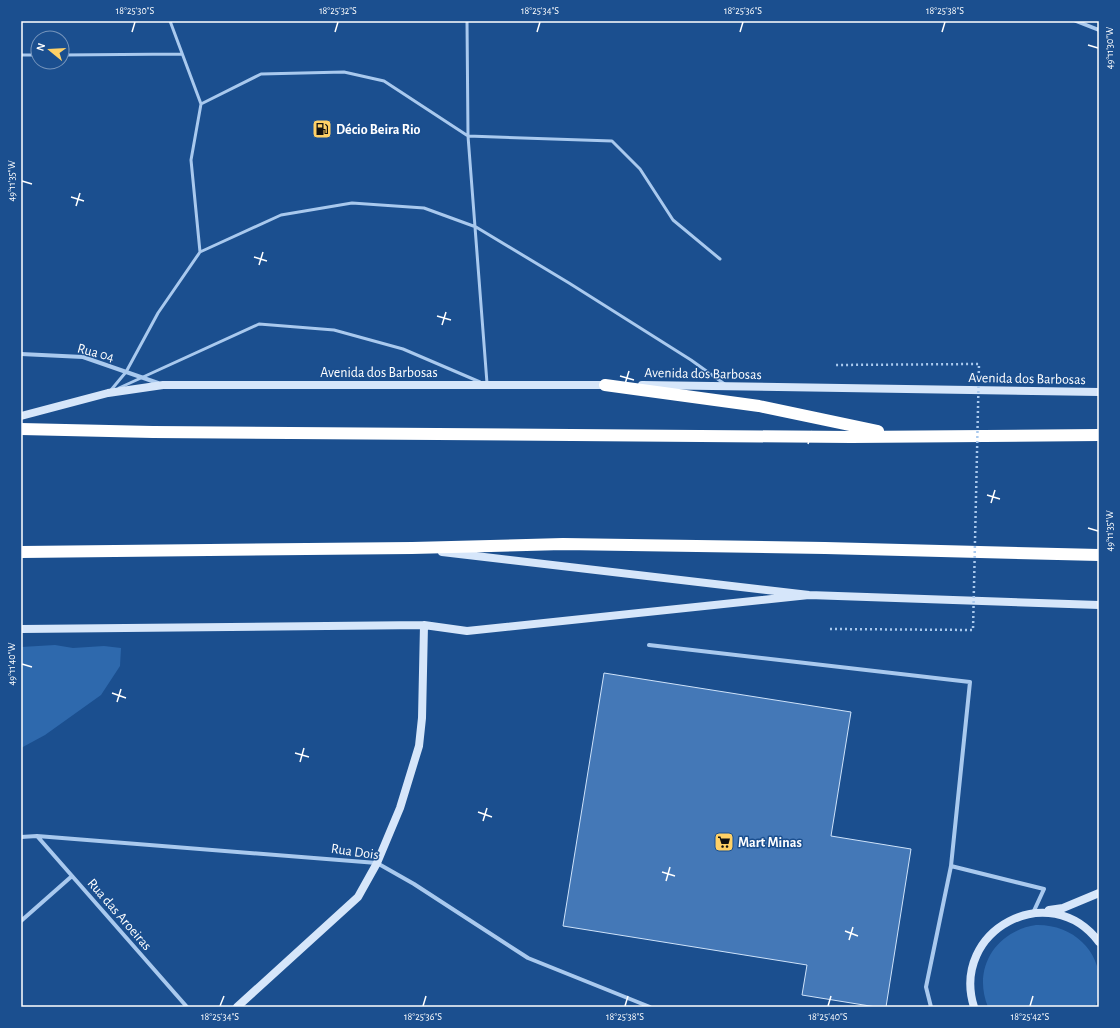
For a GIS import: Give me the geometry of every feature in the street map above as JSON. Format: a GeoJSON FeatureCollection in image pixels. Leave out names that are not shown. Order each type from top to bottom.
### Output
{"type":"FeatureCollection","features":[{"type":"Feature","properties":{"kind":"highway"},"geometry":{"type":"LineString","coordinates":[[605,385],[759,406],[898,436]]}},
{"type":"Feature","properties":{"kind":"highway"},"geometry":{"type":"LineString","coordinates":[[21,429],[161,432],[844,437],[1099,435]]}},
{"type":"Feature","properties":{"kind":"highway"},"geometry":{"type":"LineString","coordinates":[[21,552],[412,548],[563,544],[825,548],[1099,555]]}},
{"type":"Feature","properties":{"kind":"main road","name":"Avenida dos Barbosas"},"geometry":{"type":"LineString","coordinates":[[21,416],[108,393],[163,385],[605,385],[1099,392]]}},
{"type":"Feature","properties":{"kind":"main road"},"geometry":{"type":"LineString","coordinates":[[412,548],[809,595],[1099,605]]}},
{"type":"Feature","properties":{"kind":"main road"},"geometry":{"type":"LineString","coordinates":[[21,629],[424,625],[467,630],[809,595]]}},
{"type":"Feature","properties":{"kind":"main road"},"geometry":{"type":"LineString","coordinates":[[237,1007],[358,897],[377,862],[400,808],[419,746],[422,718],[424,625]]}},
{"type":"Feature","properties":{"kind":"main road"},"geometry":{"type":"LineString","coordinates":[[974,1007],[971,992],[971,971],[978,952],[989,935],[1005,922],[1014,918],[1063,908],[1099,893]]}},
{"type":"Feature","properties":{"kind":"main road"},"geometry":{"type":"LineString","coordinates":[[1043,912],[1063,916],[1076,922],[1088,930],[1099,942]]}},
{"type":"Feature","properties":{"kind":"street"},"geometry":{"type":"LineString","coordinates":[[1076,21],[1099,30]]}},
{"type":"Feature","properties":{"kind":"street","name":"Rua 04"},"geometry":{"type":"LineString","coordinates":[[21,354],[83,357],[163,385]]}},
{"type":"Feature","properties":{"kind":"street"},"geometry":{"type":"LineString","coordinates":[[649,645],[970,682],[951,866],[926,987],[931,1007]]}},
{"type":"Feature","properties":{"kind":"street","name":"Rua Dois"},"geometry":{"type":"LineString","coordinates":[[21,837],[37,836],[377,862],[414,884],[528,958],[650,1007]]}},
{"type":"Feature","properties":{"kind":"street","name":"Rua das Aroeiras"},"geometry":{"type":"LineString","coordinates":[[37,836],[187,1007]]}},
{"type":"Feature","properties":{"kind":"street"},"geometry":{"type":"LineString","coordinates":[[951,866],[1044,889],[1034,913]]}},
{"type":"Feature","properties":{"kind":"street"},"geometry":{"type":"LineString","coordinates":[[21,921],[72,876]]}},
{"type":"Feature","properties":{"kind":"lane"},"geometry":{"type":"LineString","coordinates":[[170,21],[201,104],[191,160],[200,252]]}},
{"type":"Feature","properties":{"kind":"lane"},"geometry":{"type":"LineString","coordinates":[[108,393],[259,324],[334,330],[403,350],[487,385],[468,136],[467,21]]}},
{"type":"Feature","properties":{"kind":"lane"},"geometry":{"type":"LineString","coordinates":[[70,54],[182,54]]}},
{"type":"Feature","properties":{"kind":"lane"},"geometry":{"type":"LineString","coordinates":[[201,104],[261,74],[344,72],[384,81],[468,136],[612,141],[640,169],[673,220],[720,259]]}},
{"type":"Feature","properties":{"kind":"lane"},"geometry":{"type":"LineString","coordinates":[[108,393],[126,372],[158,313],[200,252],[280,216],[352,203],[424,208],[476,227],[691,360],[728,386]]}},
{"type":"Feature","properties":{"kind":"path"},"geometry":{"type":"LineString","coordinates":[[830,629],[973,630],[979,364],[835,365]]}},
{"type":"Feature","properties":{"kind":"shaded area"},"geometry":{"type":"Polygon","coordinates":[[[55,645],[73,648],[104,646],[121,648],[120,666],[101,695],[45,735],[21,748],[21,647],[55,645]]]}},
{"type":"Feature","properties":{"kind":"shaded area"},"geometry":{"type":"Polygon","coordinates":[[[1036,925],[1052,926],[1067,931],[1079,939],[1089,950],[1096,962],[1099,976],[1099,991],[1095,1007],[988,1007],[984,993],[983,979],[986,965],[991,954],[999,943],[1009,935],[1036,925]]]}},
{"type":"Feature","properties":{"kind":"building","name":"Mart Minas"},"geometry":{"type":"Polygon","coordinates":[[[604,673],[851,712],[831,836],[911,849],[886,1007],[876,1007],[802,995],[807,965],[563,926],[604,673]]]}},
{"type":"Feature","properties":{"kind":"place","name":"Décio Beira Rio"},"geometry":{"type":"Point","coordinates":[322,129]}},
{"type":"Feature","properties":{"kind":"place","name":"Mart Minas"},"geometry":{"type":"Point","coordinates":[724,842]}}]}
